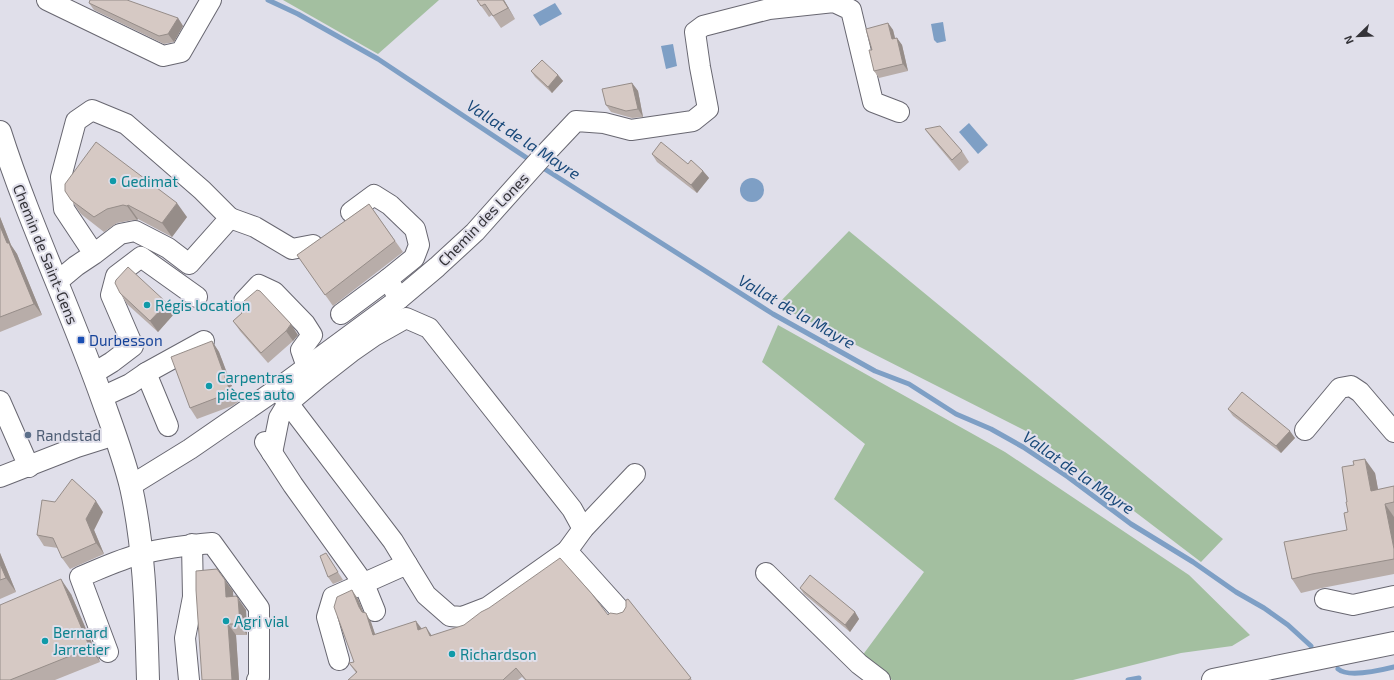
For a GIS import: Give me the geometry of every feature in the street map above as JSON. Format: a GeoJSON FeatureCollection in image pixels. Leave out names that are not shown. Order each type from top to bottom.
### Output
{"type":"FeatureCollection","features":[{"type":"Feature","properties":{"kind":"main road","name":"Chemin de Saint-Gens"},"geometry":{"type":"LineString","coordinates":[[0,132],[12,169],[94,374],[116,435],[130,486],[142,554],[148,680]]}},
{"type":"Feature","properties":{"kind":"main road"},"geometry":{"type":"LineString","coordinates":[[1213,680],[1394,644]]}},
{"type":"Feature","properties":{"kind":"lane"},"geometry":{"type":"LineString","coordinates":[[47,0],[83,7],[163,56],[181,52],[211,0]]}},
{"type":"Feature","properties":{"kind":"lane","name":"Chemin des Lones"},"geometry":{"type":"LineString","coordinates":[[130,486],[190,449],[283,396],[307,367],[399,299],[437,268],[475,232],[576,121],[604,124],[631,130],[693,121],[708,109],[695,32],[703,26],[769,9],[834,2],[851,10],[873,102],[899,112]]}},
{"type":"Feature","properties":{"kind":"lane"},"geometry":{"type":"LineString","coordinates":[[94,254],[64,209],[61,177],[76,121],[92,110],[126,124],[202,190],[230,218],[255,227],[292,249],[313,245]]}},
{"type":"Feature","properties":{"kind":"lane"},"geometry":{"type":"LineString","coordinates":[[341,314],[414,258],[419,245],[415,229],[390,205],[374,195],[351,212]]}},
{"type":"Feature","properties":{"kind":"lane"},"geometry":{"type":"LineString","coordinates":[[58,281],[120,234],[135,231],[168,248],[189,264],[230,218]]}},
{"type":"Feature","properties":{"kind":"lane"},"geometry":{"type":"LineString","coordinates":[[94,374],[133,346],[111,295],[116,276],[141,257],[196,297]]}},
{"type":"Feature","properties":{"kind":"lane"},"geometry":{"type":"LineString","coordinates":[[388,279],[399,299]]}},
{"type":"Feature","properties":{"kind":"lane"},"geometry":{"type":"LineString","coordinates":[[244,301],[259,285],[274,292],[290,308],[305,324],[312,335],[301,350],[307,367]]}},
{"type":"Feature","properties":{"kind":"lane"},"geometry":{"type":"LineString","coordinates":[[283,396],[319,377],[374,336],[406,318],[429,328],[572,510],[583,529]]}},
{"type":"Feature","properties":{"kind":"lane"},"geometry":{"type":"LineString","coordinates":[[102,397],[130,384],[146,373],[204,341]]}},
{"type":"Feature","properties":{"kind":"lane"},"geometry":{"type":"LineString","coordinates":[[146,373],[168,426]]}},
{"type":"Feature","properties":{"kind":"lane"},"geometry":{"type":"LineString","coordinates":[[1305,430],[1340,388],[1351,386],[1360,392],[1394,432]]}},
{"type":"Feature","properties":{"kind":"lane"},"geometry":{"type":"LineString","coordinates":[[283,396],[279,418],[268,448],[364,584],[375,611]]}},
{"type":"Feature","properties":{"kind":"lane"},"geometry":{"type":"LineString","coordinates":[[283,396],[393,541],[426,595],[450,616],[462,617],[488,607],[567,551],[583,529],[635,474]]}},
{"type":"Feature","properties":{"kind":"lane"},"geometry":{"type":"LineString","coordinates":[[0,400],[29,467]]}},
{"type":"Feature","properties":{"kind":"lane"},"geometry":{"type":"LineString","coordinates":[[0,477],[29,467],[77,447],[116,435]]}},
{"type":"Feature","properties":{"kind":"lane"},"geometry":{"type":"LineString","coordinates":[[108,652],[73,580],[142,554],[192,544],[212,543],[259,608],[259,677],[257,680]]}},
{"type":"Feature","properties":{"kind":"lane"},"geometry":{"type":"LineString","coordinates":[[189,680],[185,638],[193,597],[192,544]]}},
{"type":"Feature","properties":{"kind":"lane"},"geometry":{"type":"LineString","coordinates":[[567,551],[621,610]]}},
{"type":"Feature","properties":{"kind":"lane"},"geometry":{"type":"LineString","coordinates":[[340,660],[327,616],[333,597],[406,564]]}},
{"type":"Feature","properties":{"kind":"lane"},"geometry":{"type":"LineString","coordinates":[[766,573],[859,664],[880,680]]}},
{"type":"Feature","properties":{"kind":"lane"},"geometry":{"type":"LineString","coordinates":[[1325,599],[1353,605],[1394,596]]}},
{"type":"Feature","properties":{"kind":"green space"},"geometry":{"type":"Polygon","coordinates":[[[283,0],[439,0],[378,54],[283,0]]]}},
{"type":"Feature","properties":{"kind":"green space"},"geometry":{"type":"Polygon","coordinates":[[[849,231],[1223,539],[1201,562],[1034,435],[777,305],[849,231]]]}},
{"type":"Feature","properties":{"kind":"green space"},"geometry":{"type":"Polygon","coordinates":[[[778,325],[1005,452],[1189,575],[1250,635],[1232,646],[1181,653],[1073,680],[892,680],[862,656],[924,572],[834,499],[865,444],[762,362],[778,325]]]}},
{"type":"Feature","properties":{"kind":"water"},"geometry":{"type":"Polygon","coordinates":[[[555,3],[562,14],[540,26],[533,15],[555,3]]]}},
{"type":"Feature","properties":{"kind":"water"},"geometry":{"type":"Polygon","coordinates":[[[943,22],[946,41],[937,43],[934,40],[931,24],[943,22]]]}},
{"type":"Feature","properties":{"kind":"water"},"geometry":{"type":"Polygon","coordinates":[[[673,44],[677,66],[666,69],[661,46],[673,44]]]}},
{"type":"Feature","properties":{"kind":"water"},"geometry":{"type":"Polygon","coordinates":[[[969,123],[988,145],[978,154],[959,132],[969,123]]]}},
{"type":"Feature","properties":{"kind":"water"},"geometry":{"type":"Polygon","coordinates":[[[752,178],[761,181],[764,190],[761,199],[752,202],[743,199],[740,190],[743,181],[752,178]]]}},
{"type":"Feature","properties":{"kind":"building"},"geometry":{"type":"Polygon","coordinates":[[[90,0],[127,0],[178,18],[168,34],[159,36],[89,3],[90,0]]]}},
{"type":"Feature","properties":{"kind":"building"},"geometry":{"type":"Polygon","coordinates":[[[477,0],[503,0],[508,8],[493,16],[485,4],[481,6],[477,0]]]}},
{"type":"Feature","properties":{"kind":"building"},"geometry":{"type":"Polygon","coordinates":[[[888,23],[892,39],[897,38],[903,64],[874,71],[869,50],[872,50],[866,29],[888,23]]]}},
{"type":"Feature","properties":{"kind":"building"},"geometry":{"type":"Polygon","coordinates":[[[542,60],[558,75],[548,87],[531,71],[542,60]]]}},
{"type":"Feature","properties":{"kind":"building"},"geometry":{"type":"Polygon","coordinates":[[[632,83],[638,109],[626,111],[606,105],[602,89],[632,83]]]}},
{"type":"Feature","properties":{"kind":"building"},"geometry":{"type":"Polygon","coordinates":[[[940,126],[962,151],[952,160],[925,129],[940,126]]]}},
{"type":"Feature","properties":{"kind":"building","name":"Gedimat"},"geometry":{"type":"Polygon","coordinates":[[[96,142],[177,203],[162,223],[128,205],[107,209],[94,217],[71,200],[65,191],[65,184],[96,142]]]}},
{"type":"Feature","properties":{"kind":"building"},"geometry":{"type":"Polygon","coordinates":[[[661,142],[688,164],[691,160],[703,171],[691,185],[652,154],[661,142]]]}},
{"type":"Feature","properties":{"kind":"building"},"geometry":{"type":"Polygon","coordinates":[[[369,204],[395,241],[325,295],[297,255],[369,204]]]}},
{"type":"Feature","properties":{"kind":"building"},"geometry":{"type":"Polygon","coordinates":[[[0,226],[7,243],[9,243],[34,304],[0,317],[0,226]]]}},
{"type":"Feature","properties":{"kind":"building","name":"Régis location"},"geometry":{"type":"Polygon","coordinates":[[[128,267],[167,303],[150,321],[120,293],[115,283],[128,267]]]}},
{"type":"Feature","properties":{"kind":"building"},"geometry":{"type":"Polygon","coordinates":[[[257,290],[260,291],[291,324],[286,331],[261,353],[233,321],[242,313],[237,307],[257,290]]]}},
{"type":"Feature","properties":{"kind":"building","name":"Carpentras pièces auto"},"geometry":{"type":"Polygon","coordinates":[[[212,341],[230,391],[224,395],[190,408],[171,357],[212,341]]]}},
{"type":"Feature","properties":{"kind":"building"},"geometry":{"type":"Polygon","coordinates":[[[1242,392],[1290,431],[1276,446],[1228,409],[1242,392]]]}},
{"type":"Feature","properties":{"kind":"building"},"geometry":{"type":"Polygon","coordinates":[[[1365,459],[1371,491],[1394,486],[1394,502],[1385,504],[1394,549],[1394,559],[1292,579],[1284,542],[1347,530],[1344,513],[1348,512],[1342,467],[1354,465],[1353,461],[1365,459]]]}},
{"type":"Feature","properties":{"kind":"building"},"geometry":{"type":"Polygon","coordinates":[[[72,479],[96,501],[86,519],[96,543],[62,558],[53,538],[37,535],[42,500],[55,502],[72,479]]]}},
{"type":"Feature","properties":{"kind":"building"},"geometry":{"type":"Polygon","coordinates":[[[326,553],[338,572],[328,577],[320,556],[326,553]]]}},
{"type":"Feature","properties":{"kind":"building"},"geometry":{"type":"Polygon","coordinates":[[[560,558],[592,594],[608,615],[610,613],[617,614],[623,612],[626,607],[626,600],[628,599],[691,678],[688,680],[526,680],[516,668],[503,680],[348,680],[357,672],[349,663],[354,662],[334,607],[337,597],[352,590],[362,612],[366,613],[373,635],[416,621],[418,630],[426,627],[430,636],[464,625],[560,558]]]}},
{"type":"Feature","properties":{"kind":"building"},"geometry":{"type":"Polygon","coordinates":[[[0,564],[6,578],[0,580],[0,564]]]}},
{"type":"Feature","properties":{"kind":"building","name":"Agri vial"},"geometry":{"type":"Polygon","coordinates":[[[217,569],[225,580],[226,597],[236,596],[238,598],[240,624],[228,624],[232,680],[202,680],[196,571],[217,569]]]}},
{"type":"Feature","properties":{"kind":"building"},"geometry":{"type":"Polygon","coordinates":[[[810,575],[855,612],[845,625],[800,588],[810,575]]]}},
{"type":"Feature","properties":{"kind":"building","name":"Bernard Jarretier"},"geometry":{"type":"Polygon","coordinates":[[[61,579],[90,648],[10,680],[0,680],[0,605],[61,579]]]}},
{"type":"Feature","properties":{"kind":"waterway","name":"Vallat de la Mayre"},"geometry":{"type":"LineString","coordinates":[[268,0],[298,14],[378,59],[533,162]]}},
{"type":"Feature","properties":{"kind":"waterway","name":"Vallat de la Mayre"},"geometry":{"type":"LineString","coordinates":[[540,166],[773,314],[875,371],[909,384],[956,414],[991,429],[1023,447],[1068,477],[1131,524],[1193,562],[1236,592],[1264,608],[1288,625],[1311,646]]}},
{"type":"Feature","properties":{"kind":"waterway","name":"Vallat de la Mayre"},"geometry":{"type":"LineString","coordinates":[[1338,669],[1343,672],[1357,673],[1394,667]]}},
{"type":"Feature","properties":{"kind":"waterway"},"geometry":{"type":"LineString","coordinates":[[1128,680],[1139,678]]}},
{"type":"Feature","properties":{"kind":"place","name":"Gedimat"},"geometry":{"type":"Point","coordinates":[113,181]}},
{"type":"Feature","properties":{"kind":"place","name":"Régis location"},"geometry":{"type":"Point","coordinates":[147,305]}},
{"type":"Feature","properties":{"kind":"place","name":"Durbesson"},"geometry":{"type":"Point","coordinates":[81,340]}},
{"type":"Feature","properties":{"kind":"place","name":"Carpentras pièces auto"},"geometry":{"type":"Point","coordinates":[209,386]}},
{"type":"Feature","properties":{"kind":"place","name":"Randstad"},"geometry":{"type":"Point","coordinates":[28,435]}},
{"type":"Feature","properties":{"kind":"place","name":"Agri vial"},"geometry":{"type":"Point","coordinates":[226,621]}},
{"type":"Feature","properties":{"kind":"place","name":"Bernard Jarretier"},"geometry":{"type":"Point","coordinates":[45,641]}},
{"type":"Feature","properties":{"kind":"place","name":"Richardson"},"geometry":{"type":"Point","coordinates":[452,654]}}]}
